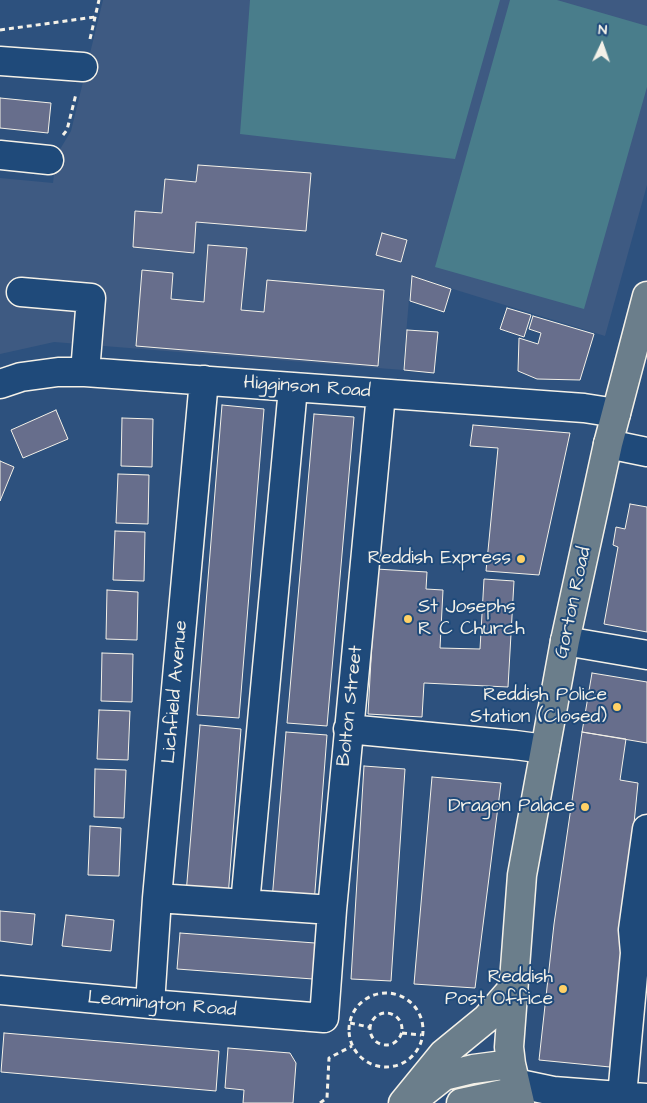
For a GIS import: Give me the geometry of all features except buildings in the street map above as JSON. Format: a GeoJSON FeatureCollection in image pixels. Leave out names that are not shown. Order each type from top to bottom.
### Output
{"type":"FeatureCollection","features":[{"type":"Feature","properties":{"kind":"main road","name":"Gorton Road"},"geometry":{"type":"LineString","coordinates":[[516,1085],[509,1047],[522,875],[565,641],[608,444],[647,296]]}},
{"type":"Feature","properties":{"kind":"main road"},"geometry":{"type":"LineString","coordinates":[[403,1103],[443,1054],[487,1018],[513,988]]}},
{"type":"Feature","properties":{"kind":"main road"},"geometry":{"type":"LineString","coordinates":[[411,1103],[444,1076],[474,1069],[516,1085]]}},
{"type":"Feature","properties":{"kind":"main road"},"geometry":{"type":"LineString","coordinates":[[461,1103],[516,1085]]}},
{"type":"Feature","properties":{"kind":"street"},"geometry":{"type":"LineString","coordinates":[[0,61],[83,67]]}},
{"type":"Feature","properties":{"kind":"street"},"geometry":{"type":"LineString","coordinates":[[0,155],[49,160]]}},
{"type":"Feature","properties":{"kind":"street"},"geometry":{"type":"LineString","coordinates":[[22,292],[91,298],[84,372]]}},
{"type":"Feature","properties":{"kind":"street","name":"Higginson Road"},"geometry":{"type":"LineString","coordinates":[[0,384],[21,377],[58,372],[84,372],[584,408],[616,413]]}},
{"type":"Feature","properties":{"kind":"street","name":"Lichfield Avenue"},"geometry":{"type":"LineString","coordinates":[[150,1004],[157,898],[204,380]]}},
{"type":"Feature","properties":{"kind":"street"},"geometry":{"type":"LineString","coordinates":[[245,904],[293,388]]}},
{"type":"Feature","properties":{"kind":"street","name":"Bolton Street"},"geometry":{"type":"LineString","coordinates":[[324,1018],[348,729],[381,394]]}},
{"type":"Feature","properties":{"kind":"street"},"geometry":{"type":"LineString","coordinates":[[608,444],[647,452]]}},
{"type":"Feature","properties":{"kind":"street"},"geometry":{"type":"LineString","coordinates":[[565,641],[647,655]]}},
{"type":"Feature","properties":{"kind":"street"},"geometry":{"type":"LineString","coordinates":[[348,729],[545,748]]}},
{"type":"Feature","properties":{"kind":"street"},"geometry":{"type":"LineString","coordinates":[[516,1085],[553,1091],[638,1099],[635,953],[632,930],[647,829]]}},
{"type":"Feature","properties":{"kind":"street"},"geometry":{"type":"LineString","coordinates":[[157,898],[332,910]]}},
{"type":"Feature","properties":{"kind":"street","name":"Leamington Road"},"geometry":{"type":"LineString","coordinates":[[0,990],[324,1018]]}},
{"type":"Feature","properties":{"kind":"path"},"geometry":{"type":"LineString","coordinates":[[0,30],[95,17]]}},
{"type":"Feature","properties":{"kind":"path"},"geometry":{"type":"LineString","coordinates":[[386,993],[399,996],[410,1002],[418,1012],[423,1024],[423,1036],[419,1047],[412,1057],[391,1067],[379,1067],[368,1063],[359,1056],[352,1046],[349,1035],[349,1023],[354,1011],[362,1001],[374,995],[386,993]]}},
{"type":"Feature","properties":{"kind":"path"},"geometry":{"type":"LineString","coordinates":[[389,1013],[394,1014],[401,1022],[402,1033],[396,1042],[380,1044],[371,1037],[369,1027],[371,1021],[378,1014],[389,1013]]}},
{"type":"Feature","properties":{"kind":"path"},"geometry":{"type":"LineString","coordinates":[[358,1024],[369,1027]]}},
{"type":"Feature","properties":{"kind":"path"},"geometry":{"type":"LineString","coordinates":[[402,1033],[417,1035]]}},
{"type":"Feature","properties":{"kind":"path"},"geometry":{"type":"LineString","coordinates":[[320,1103],[326,1098],[329,1058],[352,1046]]}},
{"type":"Feature","properties":{"kind":"shaded area"},"geometry":{"type":"Polygon","coordinates":[[[103,0],[647,0],[647,185],[605,336],[411,276],[403,370],[54,342],[0,354],[0,178],[53,183],[56,156],[71,131],[103,0]]]}},
{"type":"Feature","properties":{"kind":"green space"},"geometry":{"type":"Polygon","coordinates":[[[250,0],[500,0],[455,159],[240,134],[250,0]]]}},
{"type":"Feature","properties":{"kind":"green space"},"geometry":{"type":"Polygon","coordinates":[[[510,0],[557,0],[647,26],[647,87],[584,309],[435,267],[510,0]]]}},
{"type":"Feature","properties":{"kind":"place","name":"Reddish Express"},"geometry":{"type":"Point","coordinates":[521,559]}},
{"type":"Feature","properties":{"kind":"place","name":"St Josephs R C Church"},"geometry":{"type":"Point","coordinates":[408,619]}},
{"type":"Feature","properties":{"kind":"place","name":"Reddish Police Station (Closed)"},"geometry":{"type":"Point","coordinates":[617,707]}},
{"type":"Feature","properties":{"kind":"place","name":"Dragon Palace"},"geometry":{"type":"Point","coordinates":[585,807]}},
{"type":"Feature","properties":{"kind":"place","name":"Reddish Post Office"},"geometry":{"type":"Point","coordinates":[563,989]}}]}
